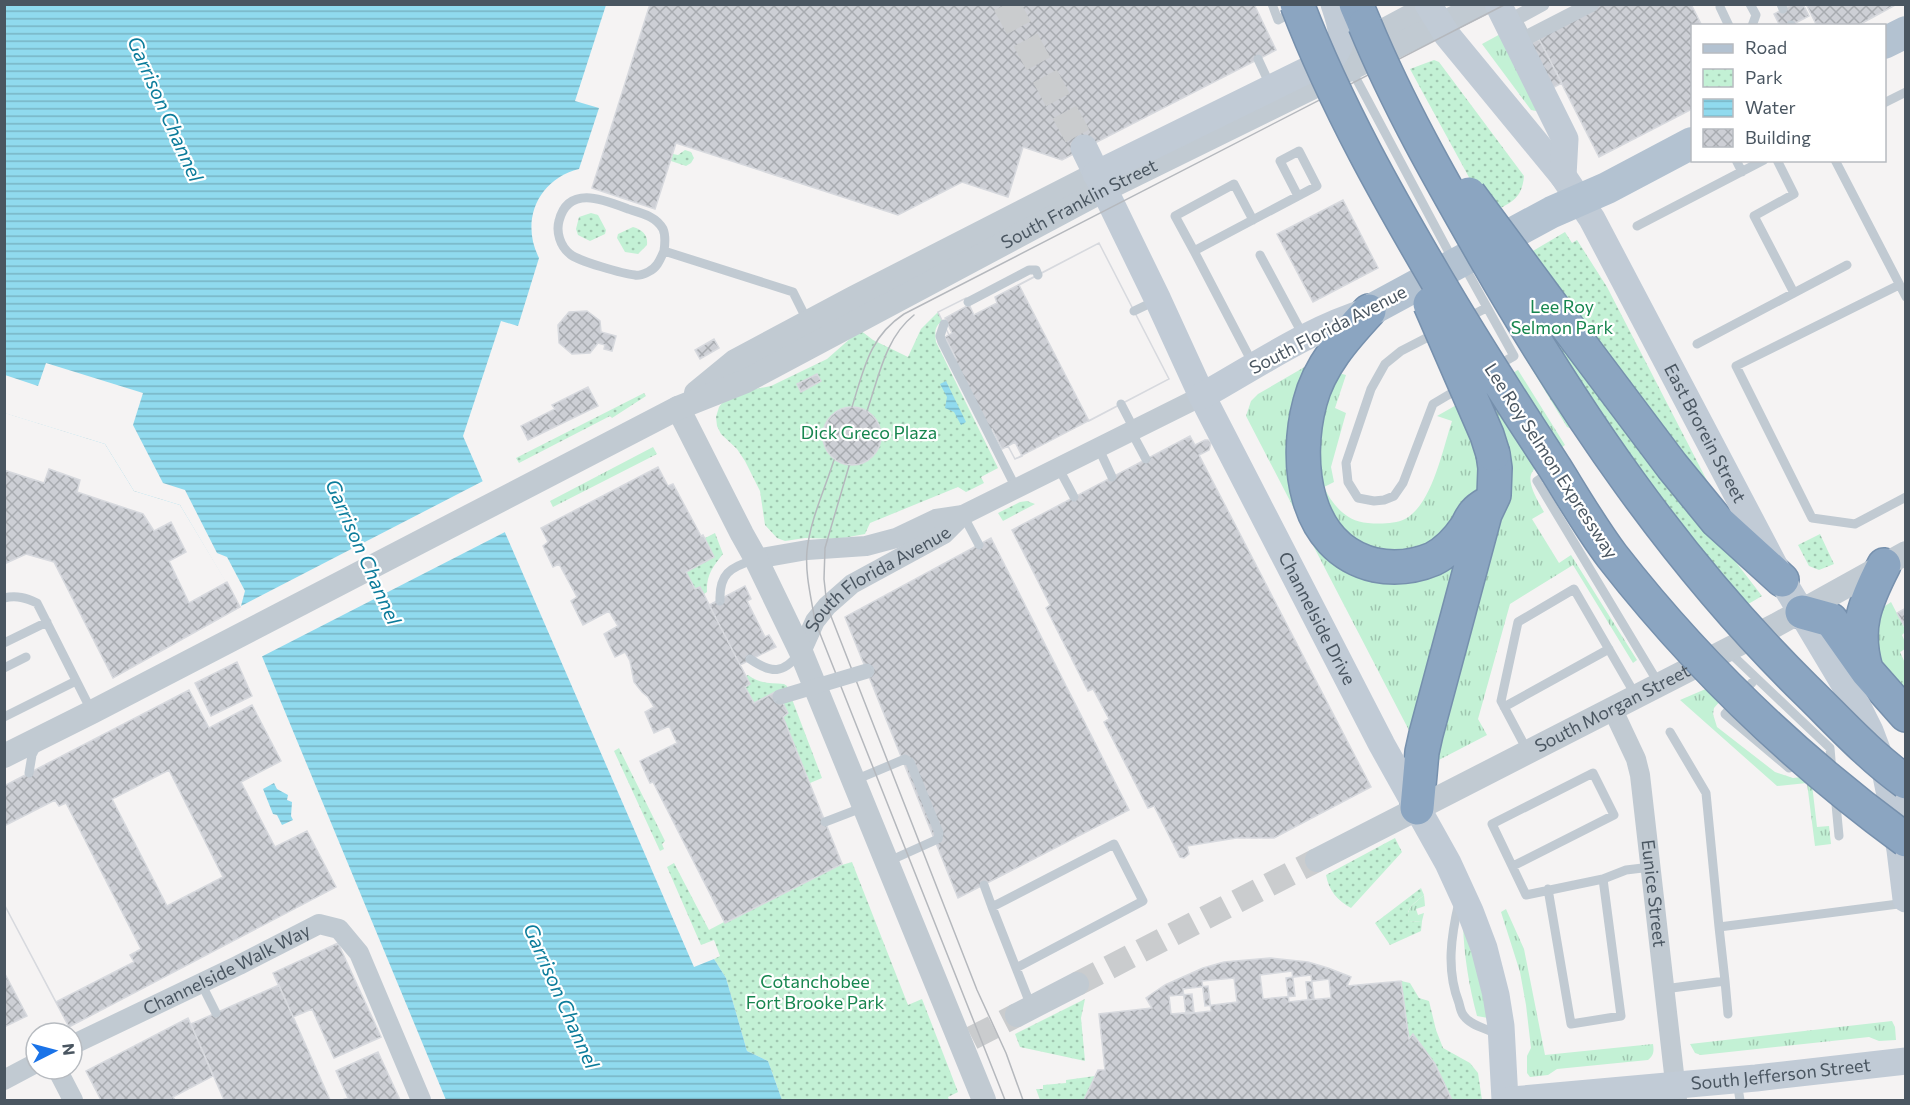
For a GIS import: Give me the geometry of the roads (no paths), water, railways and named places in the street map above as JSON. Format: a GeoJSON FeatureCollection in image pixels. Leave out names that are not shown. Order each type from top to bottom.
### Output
{"type":"FeatureCollection","features":[{"type":"Feature","properties":{"kind":"highway","name":"Lee Roy Selmon Expressway"},"geometry":{"type":"LineString","coordinates":[[1297,4],[1344,115],[1382,186],[1474,343],[1610,554],[1670,626],[1732,693],[1793,751],[1854,802],[1905,840]]}},
{"type":"Feature","properties":{"kind":"highway"},"geometry":{"type":"LineString","coordinates":[[1356,4],[1407,116],[1523,323],[1610,456],[1688,562],[1774,658],[1861,745],[1905,782]]}},
{"type":"Feature","properties":{"kind":"highway"},"geometry":{"type":"LineString","coordinates":[[1407,116],[1486,217],[1672,466],[1717,521],[1782,580]]}},
{"type":"Feature","properties":{"kind":"highway"},"geometry":{"type":"LineString","coordinates":[[1369,311],[1330,358],[1317,383],[1307,414],[1303,443],[1305,476],[1311,505],[1323,529],[1338,546],[1359,560],[1392,567],[1414,565],[1435,558],[1452,546],[1475,513],[1490,501],[1494,495],[1495,468],[1488,435],[1416,275],[1382,186]]}},
{"type":"Feature","properties":{"kind":"highway"},"geometry":{"type":"LineString","coordinates":[[1417,808],[1422,752],[1490,501]]}},
{"type":"Feature","properties":{"kind":"highway"},"geometry":{"type":"LineString","coordinates":[[1867,671],[1861,647],[1862,621],[1866,603],[1895,559]]}},
{"type":"Feature","properties":{"kind":"highway"},"geometry":{"type":"LineString","coordinates":[[1802,612],[1830,620],[1867,671],[1905,715]]}},
{"type":"Feature","properties":{"kind":"main road"},"geometry":{"type":"LineString","coordinates":[[1334,4],[1343,33],[1342,63]]}},
{"type":"Feature","properties":{"kind":"main road"},"geometry":{"type":"LineString","coordinates":[[1498,4],[1565,139],[1571,188]]}},
{"type":"Feature","properties":{"kind":"main road","name":"East Brorein Street"},"geometry":{"type":"LineString","coordinates":[[1432,10],[1571,188],[1782,580],[1858,707],[1885,771],[1900,850],[1905,901]]}},
{"type":"Feature","properties":{"kind":"main road"},"geometry":{"type":"LineString","coordinates":[[1886,42],[1905,32]]}},
{"type":"Feature","properties":{"kind":"main road","name":"South Franklin Street"},"geometry":{"type":"LineString","coordinates":[[1100,182],[1342,63]]}},
{"type":"Feature","properties":{"kind":"main road","name":"South Florida Avenue"},"geometry":{"type":"LineString","coordinates":[[1202,396],[1305,338],[1343,319],[1369,311],[1552,212],[1571,188],[1607,188],[1691,144]]}},
{"type":"Feature","properties":{"kind":"main road","name":"Channelside Drive"},"geometry":{"type":"LineString","coordinates":[[1084,148],[1100,182],[1146,305],[1202,396],[1382,745],[1461,891],[1489,965],[1496,994],[1502,1036],[1505,1101]]}},
{"type":"Feature","properties":{"kind":"main road","name":"South Jefferson Street"},"geometry":{"type":"LineString","coordinates":[[1512,1101],[1738,1090],[1905,1061]]}},
{"type":"Feature","properties":{"kind":"street","name":"South Franklin Street"},"geometry":{"type":"LineString","coordinates":[[1342,63],[1432,10],[1482,4]]}},
{"type":"Feature","properties":{"kind":"street"},"geometry":{"type":"LineString","coordinates":[[1542,4],[1514,19],[1524,39],[1592,4]]}},
{"type":"Feature","properties":{"kind":"street","name":"South Franklin Street"},"geometry":{"type":"LineString","coordinates":[[4,756],[541,481],[678,408],[746,381],[812,332],[1100,182]]}},
{"type":"Feature","properties":{"kind":"street","name":"South Florida Avenue"},"geometry":{"type":"LineString","coordinates":[[801,652],[816,621],[828,606],[852,584],[944,534],[963,515],[1202,396]]}},
{"type":"Feature","properties":{"kind":"street"},"geometry":{"type":"LineString","coordinates":[[678,408],[801,652],[944,1005],[966,1040],[984,1101]]}},
{"type":"Feature","properties":{"kind":"street","name":"South Florida Avenue"},"geometry":{"type":"LineString","coordinates":[[756,559],[807,550],[866,546],[896,538],[936,519],[963,515]]}},
{"type":"Feature","properties":{"kind":"street","name":"South Morgan Street"},"geometry":{"type":"LineString","coordinates":[[1317,860],[1802,612],[1895,559]]}},
{"type":"Feature","properties":{"kind":"street"},"geometry":{"type":"LineString","coordinates":[[780,697],[867,671]]}},
{"type":"Feature","properties":{"kind":"street","name":"Eunice Street"},"geometry":{"type":"LineString","coordinates":[[1612,708],[1636,759],[1640,775],[1676,1093]]}},
{"type":"Feature","properties":{"kind":"street","name":"Channelside Walk Way"},"geometry":{"type":"LineString","coordinates":[[84,1039],[319,924],[339,929],[359,953],[421,1101]]}},
{"type":"Feature","properties":{"kind":"street"},"geometry":{"type":"LineString","coordinates":[[1024,1012],[1077,984]]}},
{"type":"Feature","properties":{"kind":"street"},"geometry":{"type":"LineString","coordinates":[[4,1080],[24,1069]]}},
{"type":"Feature","properties":{"kind":"street"},"geometry":{"type":"LineString","coordinates":[[63,1081],[73,1101]]}},
{"type":"Feature","properties":{"kind":"lane"},"geometry":{"type":"LineString","coordinates":[[1272,4],[1278,20],[1307,4]]}},
{"type":"Feature","properties":{"kind":"lane"},"geometry":{"type":"LineString","coordinates":[[1750,4],[1756,15],[1753,24]]}},
{"type":"Feature","properties":{"kind":"lane"},"geometry":{"type":"LineString","coordinates":[[1720,7],[1728,24]]}},
{"type":"Feature","properties":{"kind":"lane"},"geometry":{"type":"LineString","coordinates":[[1258,59],[1276,96]]}},
{"type":"Feature","properties":{"kind":"lane"},"geometry":{"type":"LineString","coordinates":[[1342,63],[1514,356],[1484,374]]}},
{"type":"Feature","properties":{"kind":"lane"},"geometry":{"type":"LineString","coordinates":[[1886,102],[1905,92]]}},
{"type":"Feature","properties":{"kind":"lane"},"geometry":{"type":"LineString","coordinates":[[1194,252],[1317,186],[1299,151],[1280,161],[1298,196]]}},
{"type":"Feature","properties":{"kind":"lane"},"geometry":{"type":"LineString","coordinates":[[1737,162],[1742,172]]}},
{"type":"Feature","properties":{"kind":"lane"},"geometry":{"type":"LineString","coordinates":[[1637,226],[1760,162]]}},
{"type":"Feature","properties":{"kind":"lane"},"geometry":{"type":"LineString","coordinates":[[1778,162],[1794,194],[1754,216],[1794,293]]}},
{"type":"Feature","properties":{"kind":"lane"},"geometry":{"type":"LineString","coordinates":[[1836,162],[1905,297]]}},
{"type":"Feature","properties":{"kind":"lane"},"geometry":{"type":"LineString","coordinates":[[1253,220],[1234,184],[1175,216],[1254,366]]}},
{"type":"Feature","properties":{"kind":"lane"},"geometry":{"type":"LineString","coordinates":[[588,196],[600,198],[655,219],[663,228],[666,241],[664,251],[658,264],[648,272],[636,276],[580,260],[569,253],[561,243],[558,231],[559,219],[566,207],[576,200],[588,196]]}},
{"type":"Feature","properties":{"kind":"lane"},"geometry":{"type":"LineString","coordinates":[[664,251],[793,292],[812,332]]}},
{"type":"Feature","properties":{"kind":"lane"},"geometry":{"type":"LineString","coordinates":[[1260,255],[1305,338]]}},
{"type":"Feature","properties":{"kind":"lane"},"geometry":{"type":"LineString","coordinates":[[1697,344],[1847,265]]}},
{"type":"Feature","properties":{"kind":"lane"},"geometry":{"type":"LineString","coordinates":[[968,302],[1029,270],[1036,270],[1038,275]]}},
{"type":"Feature","properties":{"kind":"lane"},"geometry":{"type":"LineString","coordinates":[[1899,285],[1736,366],[1812,518],[1855,524],[1905,497]]}},
{"type":"Feature","properties":{"kind":"lane"},"geometry":{"type":"LineString","coordinates":[[1473,380],[1433,404],[1403,483],[1394,496],[1374,501],[1358,498],[1348,482],[1346,463],[1371,389],[1385,364],[1401,351],[1486,308]]}},
{"type":"Feature","properties":{"kind":"lane"},"geometry":{"type":"LineString","coordinates":[[944,324],[940,336],[942,342],[1016,488]]}},
{"type":"Feature","properties":{"kind":"lane"},"geometry":{"type":"LineString","coordinates":[[1121,404],[1146,459]]}},
{"type":"Feature","properties":{"kind":"lane"},"geometry":{"type":"LineString","coordinates":[[1098,447],[1112,477]]}},
{"type":"Feature","properties":{"kind":"lane"},"geometry":{"type":"LineString","coordinates":[[1565,462],[1538,481],[1659,684]]}},
{"type":"Feature","properties":{"kind":"lane"},"geometry":{"type":"LineString","coordinates":[[1058,467],[1074,497]]}},
{"type":"Feature","properties":{"kind":"lane"},"geometry":{"type":"LineString","coordinates":[[963,515],[979,545]]}},
{"type":"Feature","properties":{"kind":"lane"},"geometry":{"type":"LineString","coordinates":[[720,601],[720,587],[727,573],[738,565],[756,559]]}},
{"type":"Feature","properties":{"kind":"lane"},"geometry":{"type":"LineString","coordinates":[[1527,752],[1501,701],[1518,622],[1574,589],[1636,696]]}},
{"type":"Feature","properties":{"kind":"lane"},"geometry":{"type":"LineString","coordinates":[[4,598],[13,596],[37,603],[92,712]]}},
{"type":"Feature","properties":{"kind":"lane"},"geometry":{"type":"LineString","coordinates":[[4,644],[46,622]]}},
{"type":"Feature","properties":{"kind":"lane"},"geometry":{"type":"LineString","coordinates":[[1504,707],[1609,649]]}},
{"type":"Feature","properties":{"kind":"lane"},"geometry":{"type":"LineString","coordinates":[[1727,650],[1830,748],[1839,836]]}},
{"type":"Feature","properties":{"kind":"lane"},"geometry":{"type":"LineString","coordinates":[[750,659],[762,668],[777,670],[789,667],[801,652]]}},
{"type":"Feature","properties":{"kind":"lane"},"geometry":{"type":"LineString","coordinates":[[4,668],[26,657]]}},
{"type":"Feature","properties":{"kind":"lane"},"geometry":{"type":"LineString","coordinates":[[1756,678],[1725,714],[1789,768],[1830,748]]}},
{"type":"Feature","properties":{"kind":"lane"},"geometry":{"type":"LineString","coordinates":[[4,717],[76,681]]}},
{"type":"Feature","properties":{"kind":"lane"},"geometry":{"type":"LineString","coordinates":[[1670,732],[1706,793],[1728,1014]]}},
{"type":"Feature","properties":{"kind":"lane"},"geometry":{"type":"LineString","coordinates":[[29,773],[32,756],[41,737]]}},
{"type":"Feature","properties":{"kind":"lane"},"geometry":{"type":"LineString","coordinates":[[853,780],[905,759],[910,762],[931,813],[939,833],[938,839],[886,862]]}},
{"type":"Feature","properties":{"kind":"lane"},"geometry":{"type":"LineString","coordinates":[[1513,867],[1614,815],[1593,773],[1492,824],[1526,895],[1603,879],[1626,870],[1651,867]]}},
{"type":"Feature","properties":{"kind":"lane"},"geometry":{"type":"LineString","coordinates":[[825,822],[864,807]]}},
{"type":"Feature","properties":{"kind":"lane"},"geometry":{"type":"LineString","coordinates":[[992,907],[1114,844],[1143,901],[1016,968]]}},
{"type":"Feature","properties":{"kind":"lane"},"geometry":{"type":"LineString","coordinates":[[1548,889],[1571,1024],[1621,1016],[1603,879]]}},
{"type":"Feature","properties":{"kind":"lane"},"geometry":{"type":"LineString","coordinates":[[984,885],[1016,968],[1024,1012]]}},
{"type":"Feature","properties":{"kind":"lane"},"geometry":{"type":"LineString","coordinates":[[1461,891],[1450,951],[1452,977],[1457,998],[1464,1016],[1473,1024],[1485,1027],[1502,1036]]}},
{"type":"Feature","properties":{"kind":"lane"},"geometry":{"type":"LineString","coordinates":[[1719,927],[1905,901]]}},
{"type":"Feature","properties":{"kind":"lane"},"geometry":{"type":"LineString","coordinates":[[1664,989],[1725,981]]}},
{"type":"Feature","properties":{"kind":"lane"},"geometry":{"type":"LineString","coordinates":[[201,983],[216,1013]]}},
{"type":"Feature","properties":{"kind":"water","name":"Garrison Channel"},"geometry":{"type":"Polygon","coordinates":[[[4,5],[606,5],[575,101],[599,108],[579,169],[553,182],[536,203],[531,230],[539,258],[518,326],[501,321],[463,436],[694,967],[714,959],[726,978],[747,1051],[768,1061],[782,1100],[446,1100],[242,608],[180,505],[134,491],[105,444],[5,413],[4,5]]]}},
{"type":"Feature","properties":{"kind":"water"},"geometry":{"type":"Polygon","coordinates":[[[946,381],[966,422],[961,425],[954,412],[945,408],[947,397],[940,384],[946,381]]]}},
{"type":"Feature","properties":{"kind":"water"},"geometry":{"type":"Polygon","coordinates":[[[274,783],[277,789],[288,795],[287,800],[292,802],[293,820],[282,825],[277,815],[273,814],[263,789],[274,783]]]}},
{"type":"Feature","properties":{"kind":"tunnel"},"geometry":{"type":"LineString","coordinates":[[1006,4],[1084,148]]}},
{"type":"Feature","properties":{"kind":"tunnel"},"geometry":{"type":"LineString","coordinates":[[1077,984],[1317,860]]}},
{"type":"Feature","properties":{"kind":"tunnel"},"geometry":{"type":"LineString","coordinates":[[972,1038],[1017,1015]]}},
{"type":"Feature","properties":{"kind":"tram line"},"geometry":{"type":"LineString","coordinates":[[852,407],[864,367],[875,344],[892,323],[904,314],[1506,4]]}},
{"type":"Feature","properties":{"kind":"tram line"},"geometry":{"type":"LineString","coordinates":[[867,411],[884,359],[896,335],[914,315]]}},
{"type":"Feature","properties":{"kind":"tram line"},"geometry":{"type":"LineString","coordinates":[[834,460],[814,516],[807,551],[808,577],[815,621],[1005,1100]]}},
{"type":"Feature","properties":{"kind":"tram line"},"geometry":{"type":"LineString","coordinates":[[849,466],[825,548],[824,579],[827,606],[977,990],[1006,1053],[1023,1100]]}},
{"type":"Feature","properties":{"kind":"park label","name":"Lee Roy Selmon Park"},"geometry":{"type":"Point","coordinates":[1562,317]}},
{"type":"Feature","properties":{"kind":"park label","name":"Dick Greco Plaza"},"geometry":{"type":"Point","coordinates":[869,433]}},
{"type":"Feature","properties":{"kind":"park label","name":"Cotanchobee Fort Brooke Park"},"geometry":{"type":"Point","coordinates":[815,992]}}]}
